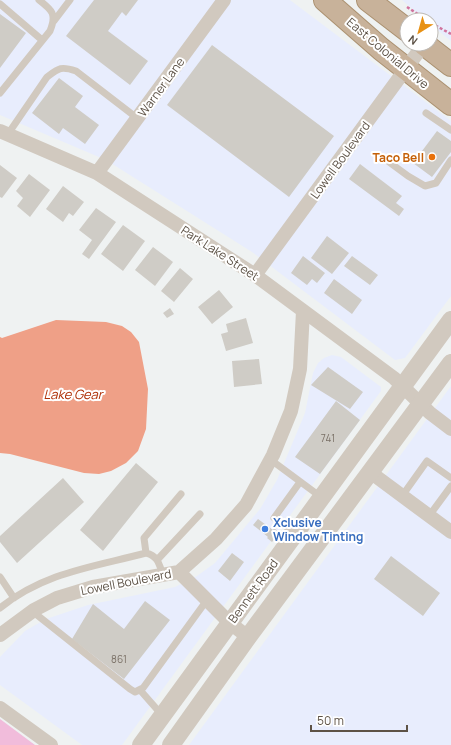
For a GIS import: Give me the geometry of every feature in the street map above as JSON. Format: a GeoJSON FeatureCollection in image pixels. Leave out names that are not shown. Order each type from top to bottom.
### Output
{"type":"FeatureCollection","features":[{"type":"Feature","properties":{"kind":"highway","name":"East Colonial Drive"},"geometry":{"type":"LineString","coordinates":[[325,0],[381,49],[451,104]]}},
{"type":"Feature","properties":{"kind":"highway"},"geometry":{"type":"LineString","coordinates":[[368,0],[399,24]]}},
{"type":"Feature","properties":{"kind":"highway"},"geometry":{"type":"LineString","coordinates":[[434,52],[451,65]]}},
{"type":"Feature","properties":{"kind":"street","name":"Warner Lane"},"geometry":{"type":"LineString","coordinates":[[97,173],[224,0]]}},
{"type":"Feature","properties":{"kind":"street","name":"Lowell Boulevard"},"geometry":{"type":"LineString","coordinates":[[255,275],[418,52]]}},
{"type":"Feature","properties":{"kind":"street","name":"Park Lake Street"},"geometry":{"type":"LineString","coordinates":[[4,132],[97,173],[255,275],[394,378],[430,413],[451,429]]}},
{"type":"Feature","properties":{"kind":"street","name":"Lowell Boulevard"},"geometry":{"type":"LineString","coordinates":[[0,635],[32,611],[57,598],[93,587],[179,572],[216,539],[246,505],[270,460],[291,410],[300,369],[303,311]]}},
{"type":"Feature","properties":{"kind":"street","name":"Bennett Road"},"geometry":{"type":"LineString","coordinates":[[141,745],[451,320]]}},
{"type":"Feature","properties":{"kind":"street","name":"Bennett Road"},"geometry":{"type":"LineString","coordinates":[[171,745],[248,637],[451,363]]}},
{"type":"Feature","properties":{"kind":"street"},"geometry":{"type":"LineString","coordinates":[[370,472],[451,532]]}},
{"type":"Feature","properties":{"kind":"street"},"geometry":{"type":"LineString","coordinates":[[179,572],[230,623],[248,637]]}},
{"type":"Feature","properties":{"kind":"street"},"geometry":{"type":"LineString","coordinates":[[0,708],[51,745]]}},
{"type":"Feature","properties":{"kind":"lane"},"geometry":{"type":"LineString","coordinates":[[39,0],[50,8],[54,21]]}},
{"type":"Feature","properties":{"kind":"lane"},"geometry":{"type":"LineString","coordinates":[[0,93],[50,31],[54,21],[70,0]]}},
{"type":"Feature","properties":{"kind":"lane"},"geometry":{"type":"LineString","coordinates":[[0,4],[42,40]]}},
{"type":"Feature","properties":{"kind":"lane"},"geometry":{"type":"LineString","coordinates":[[4,132],[47,78],[55,71],[64,67],[76,71],[137,118]]}},
{"type":"Feature","properties":{"kind":"lane"},"geometry":{"type":"LineString","coordinates":[[426,113],[451,130]]}},
{"type":"Feature","properties":{"kind":"lane"},"geometry":{"type":"LineString","coordinates":[[389,162],[425,186],[436,183],[451,160]]}},
{"type":"Feature","properties":{"kind":"lane"},"geometry":{"type":"LineString","coordinates":[[270,460],[322,497]]}},
{"type":"Feature","properties":{"kind":"lane"},"geometry":{"type":"LineString","coordinates":[[402,496],[427,461],[451,478]]}},
{"type":"Feature","properties":{"kind":"lane"},"geometry":{"type":"LineString","coordinates":[[295,533],[274,518],[300,482]]}},
{"type":"Feature","properties":{"kind":"lane"},"geometry":{"type":"LineString","coordinates":[[429,516],[451,486]]}},
{"type":"Feature","properties":{"kind":"lane"},"geometry":{"type":"LineString","coordinates":[[146,553],[144,538],[181,494]]}},
{"type":"Feature","properties":{"kind":"lane"},"geometry":{"type":"LineString","coordinates":[[158,560],[200,514]]}},
{"type":"Feature","properties":{"kind":"lane"},"geometry":{"type":"LineString","coordinates":[[0,608],[34,585],[68,572],[146,553],[155,556],[158,560],[162,575]]}},
{"type":"Feature","properties":{"kind":"lane"},"geometry":{"type":"LineString","coordinates":[[0,577],[14,598]]}},
{"type":"Feature","properties":{"kind":"lane"},"geometry":{"type":"LineString","coordinates":[[32,611],[135,692],[143,688],[207,600]]}},
{"type":"Feature","properties":{"kind":"lane"},"geometry":{"type":"LineString","coordinates":[[140,690],[162,716]]}},
{"type":"Feature","properties":{"kind":"path"},"geometry":{"type":"LineString","coordinates":[[403,4],[415,12]]}},
{"type":"Feature","properties":{"kind":"path"},"geometry":{"type":"LineString","coordinates":[[439,27],[451,34]]}},
{"type":"Feature","properties":{"kind":"shaded area"},"geometry":{"type":"Polygon","coordinates":[[[0,0],[290,0],[451,121],[451,296],[405,358],[395,360],[252,252],[106,160],[0,115],[0,0]]]}},
{"type":"Feature","properties":{"kind":"shaded area"},"geometry":{"type":"Polygon","coordinates":[[[402,0],[451,0],[451,41],[439,31],[439,12],[416,12],[402,0]]]}},
{"type":"Feature","properties":{"kind":"shaded area"},"geometry":{"type":"Polygon","coordinates":[[[332,355],[341,357],[381,387],[381,391],[122,745],[82,745],[0,685],[0,657],[25,631],[46,619],[88,605],[175,587],[197,576],[215,563],[260,509],[277,480],[305,413],[313,373],[318,363],[324,358],[332,355]]]}},
{"type":"Feature","properties":{"kind":"shaded area"},"geometry":{"type":"Polygon","coordinates":[[[451,386],[451,745],[189,745],[451,386]]]}},
{"type":"Feature","properties":{"kind":"shaded area"},"geometry":{"type":"Polygon","coordinates":[[[0,719],[35,745],[0,745],[0,719]]]}},
{"type":"Feature","properties":{"kind":"water","name":"Lake Gear"},"geometry":{"type":"Polygon","coordinates":[[[56,320],[106,322],[122,326],[131,332],[139,342],[148,389],[146,429],[138,451],[126,463],[111,471],[99,474],[84,473],[10,454],[0,453],[0,337],[2,338],[56,320]]]}},
{"type":"Feature","properties":{"kind":"building"},"geometry":{"type":"Polygon","coordinates":[[[94,0],[138,0],[126,16],[122,12],[108,31],[148,61],[130,85],[66,36],[94,0]]]}},
{"type":"Feature","properties":{"kind":"building"},"geometry":{"type":"Polygon","coordinates":[[[0,14],[26,33],[0,68],[0,14]]]}},
{"type":"Feature","properties":{"kind":"building"},"geometry":{"type":"Polygon","coordinates":[[[212,45],[334,136],[289,197],[167,105],[212,45]]]}},
{"type":"Feature","properties":{"kind":"building"},"geometry":{"type":"Polygon","coordinates":[[[59,78],[83,96],[75,107],[99,125],[85,144],[63,128],[59,134],[32,113],[59,78]]]}},
{"type":"Feature","properties":{"kind":"building","name":"Taco Bell"},"geometry":{"type":"Polygon","coordinates":[[[437,131],[451,141],[451,152],[432,177],[413,163],[437,131]]]}},
{"type":"Feature","properties":{"kind":"building"},"geometry":{"type":"Polygon","coordinates":[[[360,164],[402,196],[396,203],[404,209],[399,216],[349,179],[360,164]]]}},
{"type":"Feature","properties":{"kind":"building"},"geometry":{"type":"Polygon","coordinates":[[[0,165],[17,178],[2,198],[0,197],[0,165]]]}},
{"type":"Feature","properties":{"kind":"building"},"geometry":{"type":"Polygon","coordinates":[[[29,174],[50,190],[30,217],[17,206],[23,198],[16,191],[29,174]]]}},
{"type":"Feature","properties":{"kind":"building"},"geometry":{"type":"Polygon","coordinates":[[[63,186],[84,202],[73,216],[69,213],[63,222],[46,209],[63,186]]]}},
{"type":"Feature","properties":{"kind":"building"},"geometry":{"type":"Polygon","coordinates":[[[96,208],[116,222],[89,259],[82,254],[92,240],[79,230],[96,208]]]}},
{"type":"Feature","properties":{"kind":"building"},"geometry":{"type":"Polygon","coordinates":[[[123,225],[145,241],[123,271],[101,254],[123,225]]]}},
{"type":"Feature","properties":{"kind":"building"},"geometry":{"type":"Polygon","coordinates":[[[327,236],[349,253],[332,274],[311,258],[327,236]]]}},
{"type":"Feature","properties":{"kind":"building"},"geometry":{"type":"Polygon","coordinates":[[[153,247],[173,262],[155,286],[135,270],[153,247]]]}},
{"type":"Feature","properties":{"kind":"building"},"geometry":{"type":"Polygon","coordinates":[[[303,256],[325,273],[317,283],[312,279],[307,285],[291,273],[303,256]]]}},
{"type":"Feature","properties":{"kind":"building"},"geometry":{"type":"Polygon","coordinates":[[[352,256],[378,275],[370,285],[344,266],[352,256]]]}},
{"type":"Feature","properties":{"kind":"building"},"geometry":{"type":"Polygon","coordinates":[[[180,268],[193,279],[174,302],[161,291],[180,268]]]}},
{"type":"Feature","properties":{"kind":"building"},"geometry":{"type":"Polygon","coordinates":[[[334,279],[362,300],[352,314],[324,293],[334,279]]]}},
{"type":"Feature","properties":{"kind":"building"},"geometry":{"type":"Polygon","coordinates":[[[219,290],[233,307],[212,324],[198,307],[219,290]]]}},
{"type":"Feature","properties":{"kind":"building"},"geometry":{"type":"Polygon","coordinates":[[[170,308],[174,314],[167,318],[163,313],[170,308]]]}},
{"type":"Feature","properties":{"kind":"building"},"geometry":{"type":"Polygon","coordinates":[[[246,318],[253,343],[226,351],[221,334],[228,332],[226,324],[246,318]]]}},
{"type":"Feature","properties":{"kind":"building"},"geometry":{"type":"Polygon","coordinates":[[[259,359],[262,384],[234,387],[232,361],[259,359]]]}},
{"type":"Feature","properties":{"kind":"building"},"geometry":{"type":"Polygon","coordinates":[[[328,367],[363,392],[350,409],[311,385],[328,367]]]}},
{"type":"Feature","properties":{"kind":"building"},"geometry":{"type":"Polygon","coordinates":[[[336,401],[360,420],[320,474],[295,457],[336,401]]]}},
{"type":"Feature","properties":{"kind":"building"},"geometry":{"type":"Polygon","coordinates":[[[136,463],[158,482],[103,551],[80,530],[136,463]]]}},
{"type":"Feature","properties":{"kind":"building"},"geometry":{"type":"Polygon","coordinates":[[[63,478],[84,502],[17,563],[0,542],[0,536],[63,478]]]}},
{"type":"Feature","properties":{"kind":"building"},"geometry":{"type":"Polygon","coordinates":[[[258,519],[273,530],[274,528],[280,533],[272,542],[253,525],[258,519]]]}},
{"type":"Feature","properties":{"kind":"building"},"geometry":{"type":"Polygon","coordinates":[[[232,553],[244,562],[230,581],[218,571],[232,553]]]}},
{"type":"Feature","properties":{"kind":"building"},"geometry":{"type":"Polygon","coordinates":[[[391,556],[440,593],[423,616],[374,579],[391,556]]]}},
{"type":"Feature","properties":{"kind":"building"},"geometry":{"type":"Polygon","coordinates":[[[145,601],[170,620],[124,679],[72,639],[93,604],[124,629],[145,601]]]}},
{"type":"Feature","properties":{"kind":"place","name":"Taco Bell"},"geometry":{"type":"Point","coordinates":[432,157]}},
{"type":"Feature","properties":{"kind":"place","name":"Xclusive Window Tinting"},"geometry":{"type":"Point","coordinates":[265,529]}}]}
